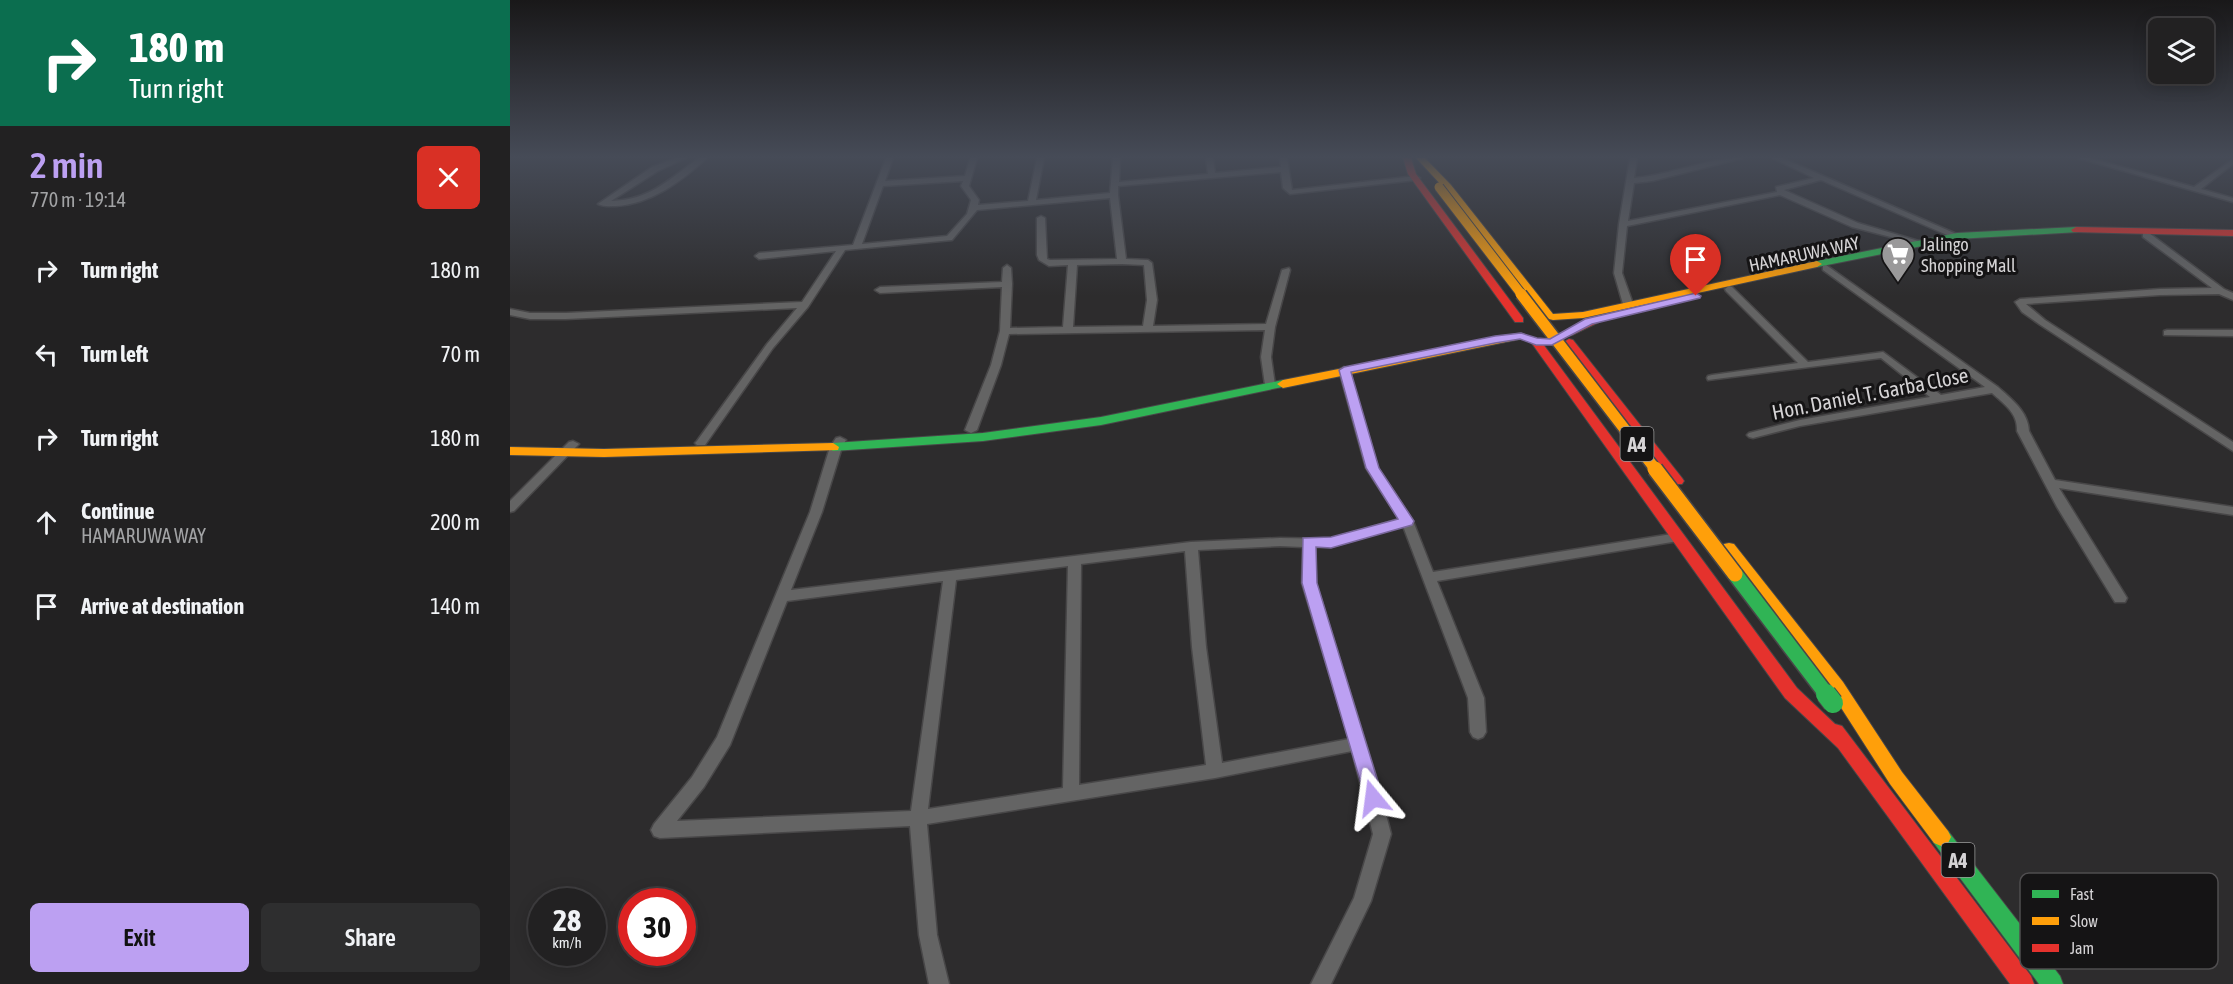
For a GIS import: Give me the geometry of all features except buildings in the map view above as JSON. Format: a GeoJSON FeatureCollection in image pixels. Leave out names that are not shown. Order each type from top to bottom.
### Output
{"type":"FeatureCollection","features":[{"type":"Feature","properties":{"kind":"main road","name":"A4"},"geometry":{"type":"LineString","coordinates":[[1434,204],[1519,327]]}},
{"type":"Feature","properties":{"kind":"main road","name":"A4"},"geometry":{"type":"LineString","coordinates":[[1447,204],[2023,984]]}},
{"type":"Feature","properties":{"kind":"main road","name":"A4"},"geometry":{"type":"LineString","coordinates":[[1448,204],[1833,703],[1866,735]]}},
{"type":"Feature","properties":{"kind":"main road","name":"A4"},"geometry":{"type":"LineString","coordinates":[[1460,204],[1551,316],[1568,327],[1567,335],[1837,687],[1866,735],[2020,941]]}},
{"type":"Feature","properties":{"kind":"main road"},"geometry":{"type":"LineString","coordinates":[[510,451],[701,443],[838,443],[971,430],[1122,410],[1344,370],[1519,327],[1531,315],[1583,315],[1957,236],[2062,230],[2233,235]]}},
{"type":"Feature","properties":{"kind":"main road","name":"HAMARUWA WAY"},"geometry":{"type":"LineString","coordinates":[[1536,342],[1552,342],[1597,319],[1936,245],[1997,237],[2053,234],[2233,235]]}},
{"type":"Feature","properties":{"kind":"main road"},"geometry":{"type":"LineString","coordinates":[[1519,327],[1536,342]]}},
{"type":"Feature","properties":{"kind":"main road"},"geometry":{"type":"LineString","coordinates":[[510,443],[568,448],[838,443],[983,437],[1078,424],[1519,327]]}},
{"type":"Feature","properties":{"kind":"main road","name":"A4"},"geometry":{"type":"LineString","coordinates":[[1536,342],[1791,693],[1843,742]]}},
{"type":"Feature","properties":{"kind":"main road","name":"A4"},"geometry":{"type":"LineString","coordinates":[[2041,969],[2052,984]]}},
{"type":"Feature","properties":{"kind":"street"},"geometry":{"type":"LineString","coordinates":[[857,246],[872,204]]}},
{"type":"Feature","properties":{"kind":"street"},"geometry":{"type":"LineString","coordinates":[[759,256],[949,238],[974,208],[975,204]]}},
{"type":"Feature","properties":{"kind":"street"},"geometry":{"type":"LineString","coordinates":[[974,208],[1021,204]]}},
{"type":"Feature","properties":{"kind":"street"},"geometry":{"type":"LineString","coordinates":[[1115,204],[1122,261]]}},
{"type":"Feature","properties":{"kind":"street"},"geometry":{"type":"LineString","coordinates":[[1626,204],[1618,273],[1628,304]]}},
{"type":"Feature","properties":{"kind":"street"},"geometry":{"type":"LineString","coordinates":[[1623,224],[1729,204]]}},
{"type":"Feature","properties":{"kind":"street"},"geometry":{"type":"LineString","coordinates":[[1805,204],[1855,225],[1918,243]]}},
{"type":"Feature","properties":{"kind":"street"},"geometry":{"type":"LineString","coordinates":[[1882,204],[1957,236]]}},
{"type":"Feature","properties":{"kind":"street"},"geometry":{"type":"LineString","coordinates":[[1041,218],[1040,242],[1043,260],[1148,263],[1152,300],[1148,327]]}},
{"type":"Feature","properties":{"kind":"street"},"geometry":{"type":"LineString","coordinates":[[2146,235],[2221,291],[2233,297]]}},
{"type":"Feature","properties":{"kind":"street"},"geometry":{"type":"LineString","coordinates":[[701,443],[770,346],[805,305],[843,248]]}},
{"type":"Feature","properties":{"kind":"street"},"geometry":{"type":"LineString","coordinates":[[1068,328],[1073,262]]}},
{"type":"Feature","properties":{"kind":"street"},"geometry":{"type":"LineString","coordinates":[[971,430],[1005,331],[1007,268]]}},
{"type":"Feature","properties":{"kind":"street"},"geometry":{"type":"LineString","coordinates":[[1827,268],[1994,389],[2016,410],[2024,424],[2024,431],[2051,483],[2120,598]]}},
{"type":"Feature","properties":{"kind":"street"},"geometry":{"type":"LineString","coordinates":[[1268,382],[1266,357],[1270,327],[1286,270]]}},
{"type":"Feature","properties":{"kind":"street"},"geometry":{"type":"LineString","coordinates":[[880,290],[1008,284]]}},
{"type":"Feature","properties":{"kind":"street"},"geometry":{"type":"LineString","coordinates":[[1729,289],[1806,366]]}},
{"type":"Feature","properties":{"kind":"street"},"geometry":{"type":"LineString","coordinates":[[2221,291],[2160,292],[2020,302],[2025,310],[2042,322],[2233,447]]}},
{"type":"Feature","properties":{"kind":"street"},"geometry":{"type":"LineString","coordinates":[[512,314],[566,316],[805,305]]}},
{"type":"Feature","properties":{"kind":"street"},"geometry":{"type":"LineString","coordinates":[[1005,331],[1068,328],[1270,327]]}},
{"type":"Feature","properties":{"kind":"street"},"geometry":{"type":"LineString","coordinates":[[2168,333],[2233,333]]}},
{"type":"Feature","properties":{"kind":"street"},"geometry":{"type":"LineString","coordinates":[[1712,378],[1884,355],[1939,399]]}},
{"type":"Feature","properties":{"kind":"street"},"geometry":{"type":"LineString","coordinates":[[1344,370],[1372,468],[1407,521],[1476,698],[1479,732]]}},
{"type":"Feature","properties":{"kind":"street","name":"Hon. Daniel T. Garba Close"},"geometry":{"type":"LineString","coordinates":[[1753,435],[1800,423],[1994,389]]}},
{"type":"Feature","properties":{"kind":"street"},"geometry":{"type":"LineString","coordinates":[[838,443],[816,512],[724,740],[698,782],[660,830],[918,819],[1071,792],[1215,771],[1356,744]]}},
{"type":"Feature","properties":{"kind":"street"},"geometry":{"type":"LineString","coordinates":[[510,508],[568,448]]}},
{"type":"Feature","properties":{"kind":"street"},"geometry":{"type":"LineString","coordinates":[[2051,483],[2233,511]]}},
{"type":"Feature","properties":{"kind":"street"},"geometry":{"type":"LineString","coordinates":[[783,596],[1191,546],[1331,543],[1407,521]]}},
{"type":"Feature","properties":{"kind":"street"},"geometry":{"type":"LineString","coordinates":[[1430,577],[1678,537]]}},
{"type":"Feature","properties":{"kind":"street"},"geometry":{"type":"LineString","coordinates":[[1309,542],[1309,583],[1356,744],[1369,780],[1382,834],[1362,901],[1321,984]]}},
{"type":"Feature","properties":{"kind":"street"},"geometry":{"type":"LineString","coordinates":[[1191,546],[1199,647],[1215,771]]}},
{"type":"Feature","properties":{"kind":"street"},"geometry":{"type":"LineString","coordinates":[[1071,792],[1075,560]]}},
{"type":"Feature","properties":{"kind":"street"},"geometry":{"type":"LineString","coordinates":[[939,984],[928,935],[918,819],[951,577]]}},
{"type":"Feature","properties":{"kind":"traffic: fast"},"geometry":{"type":"LineString","coordinates":[[1817,264],[1957,236],[2076,230]]}},
{"type":"Feature","properties":{"kind":"traffic: fast"},"geometry":{"type":"LineString","coordinates":[[833,447],[983,437],[1101,421],[1283,384]]}},
{"type":"Feature","properties":{"kind":"traffic: fast"},"geometry":{"type":"LineString","coordinates":[[1735,574],[1833,703]]}},
{"type":"Feature","properties":{"kind":"traffic: fast"},"geometry":{"type":"LineString","coordinates":[[1941,837],[2020,942]]}},
{"type":"Feature","properties":{"kind":"traffic: fast"},"geometry":{"type":"LineString","coordinates":[[2041,969],[2052,984]]}},
{"type":"Feature","properties":{"kind":"traffic: slow"},"geometry":{"type":"LineString","coordinates":[[1452,204],[1735,574]]}},
{"type":"Feature","properties":{"kind":"traffic: slow"},"geometry":{"type":"LineString","coordinates":[[1461,204],[1549,316]]}},
{"type":"Feature","properties":{"kind":"traffic: slow"},"geometry":{"type":"LineString","coordinates":[[1553,317],[1583,315],[1817,264]]}},
{"type":"Feature","properties":{"kind":"traffic: slow"},"geometry":{"type":"LineString","coordinates":[[1283,384],[1521,336]]}},
{"type":"Feature","properties":{"kind":"traffic: slow"},"geometry":{"type":"LineString","coordinates":[[510,451],[604,453],[833,447]]}},
{"type":"Feature","properties":{"kind":"traffic: slow"},"geometry":{"type":"LineString","coordinates":[[1729,548],[1837,687],[1896,778],[1941,837]]}},
{"type":"Feature","properties":{"kind":"traffic: jam"},"geometry":{"type":"LineString","coordinates":[[1434,204],[1519,320]]}},
{"type":"Feature","properties":{"kind":"traffic: jam"},"geometry":{"type":"LineString","coordinates":[[2076,230],[2233,233]]}},
{"type":"Feature","properties":{"kind":"traffic: jam"},"geometry":{"type":"LineString","coordinates":[[1568,333],[1597,319]]}},
{"type":"Feature","properties":{"kind":"traffic: jam"},"geometry":{"type":"LineString","coordinates":[[1536,342],[1791,693],[1843,742]]}},
{"type":"Feature","properties":{"kind":"traffic: jam"},"geometry":{"type":"LineString","coordinates":[[1569,342],[1677,481]]}},
{"type":"Feature","properties":{"kind":"traffic: jam"},"geometry":{"type":"LineString","coordinates":[[1836,731],[2023,984]]}},
{"type":"Feature","properties":{"kind":"place","name":"Jalingo Shopping Mall"},"geometry":{"type":"Point","coordinates":[1898,283]}},
{"type":"Feature","properties":{"kind":"route"},"geometry":{"type":"LineString","coordinates":[[1373,798],[1309,583],[1309,542],[1331,543],[1407,521],[1372,468],[1344,370],[1495,339],[1521,336],[1536,342],[1552,342],[1560,340],[1588,321],[1696,296]]}}]}
